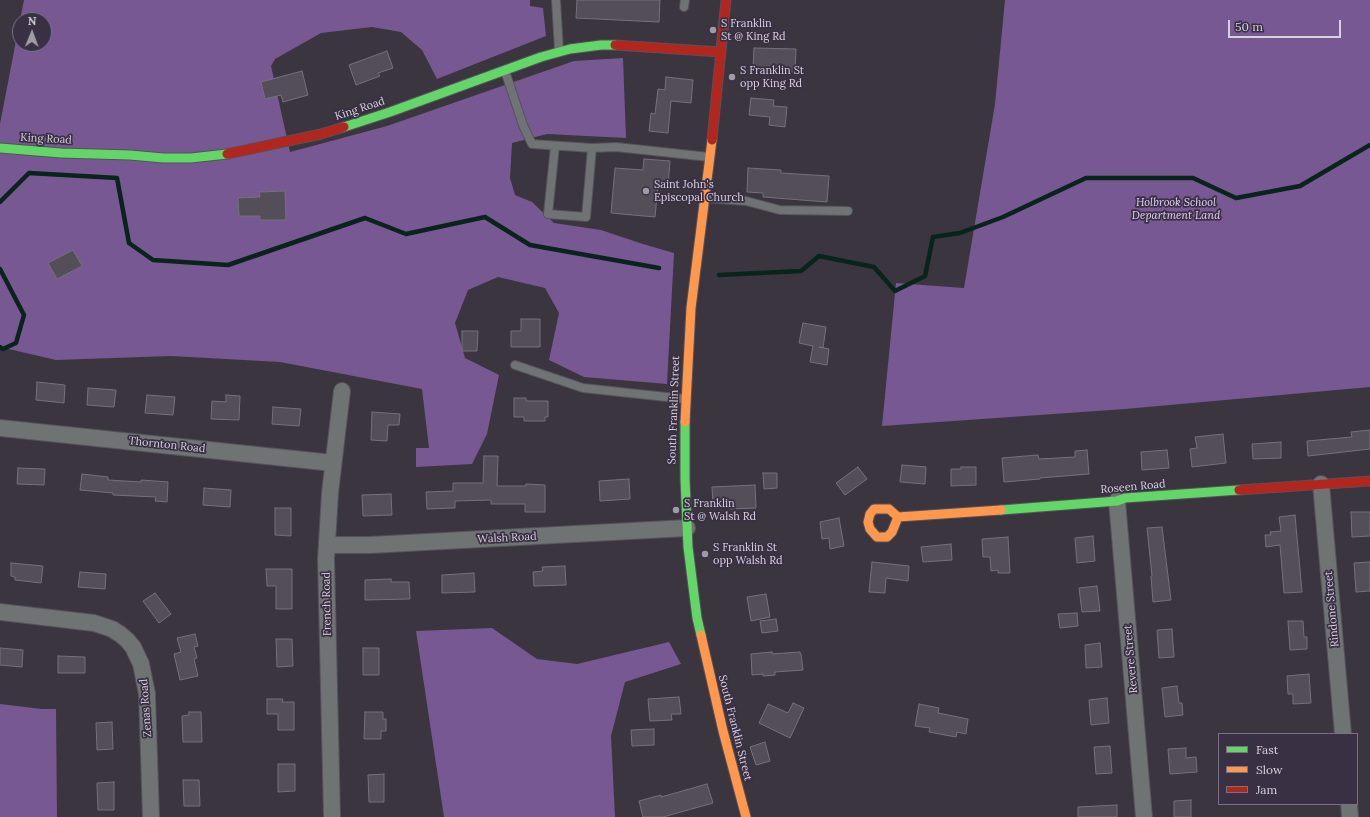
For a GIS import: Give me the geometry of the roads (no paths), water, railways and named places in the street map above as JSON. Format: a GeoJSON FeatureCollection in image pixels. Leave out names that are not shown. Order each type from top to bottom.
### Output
{"type":"FeatureCollection","features":[{"type":"Feature","properties":{"kind":"street","name":"South Franklin Street"},"geometry":{"type":"LineString","coordinates":[[726,0],[691,308],[686,399],[685,473],[687,528],[692,582],[704,651],[723,731],[746,817]]}},
{"type":"Feature","properties":{"kind":"street","name":"King Road"},"geometry":{"type":"LineString","coordinates":[[0,148],[61,153],[117,154],[163,158],[219,156],[273,146],[321,134],[390,112],[559,52],[586,46],[624,45],[721,52]]}},
{"type":"Feature","properties":{"kind":"street","name":"French Road"},"geometry":{"type":"LineString","coordinates":[[332,817],[326,586],[327,545],[333,463],[342,391]]}},
{"type":"Feature","properties":{"kind":"street","name":"Thornton Road"},"geometry":{"type":"LineString","coordinates":[[0,428],[333,463]]}},
{"type":"Feature","properties":{"kind":"street","name":"Roseen Road"},"geometry":{"type":"LineString","coordinates":[[898,517],[1117,501],[1125,498],[1370,481]]}},
{"type":"Feature","properties":{"kind":"street","name":"Rindone Street"},"geometry":{"type":"LineString","coordinates":[[1321,484],[1343,733]]}},
{"type":"Feature","properties":{"kind":"street","name":"Revere Street"},"geometry":{"type":"LineString","coordinates":[[1117,501],[1144,817]]}},
{"type":"Feature","properties":{"kind":"street","name":"Walsh Road"},"geometry":{"type":"LineString","coordinates":[[327,545],[370,545],[687,528]]}},
{"type":"Feature","properties":{"kind":"street","name":"Zenas Road"},"geometry":{"type":"LineString","coordinates":[[0,612],[94,623],[120,634],[133,647],[141,664],[147,694],[151,817]]}},
{"type":"Feature","properties":{"kind":"street"},"geometry":{"type":"LineString","coordinates":[[1348,805],[1350,817]]}},
{"type":"Feature","properties":{"kind":"lane"},"geometry":{"type":"LineString","coordinates":[[556,0],[559,52]]}},
{"type":"Feature","properties":{"kind":"lane"},"geometry":{"type":"LineString","coordinates":[[505,70],[523,126],[532,144],[592,148],[616,147],[709,157]]}},
{"type":"Feature","properties":{"kind":"lane"},"geometry":{"type":"LineString","coordinates":[[555,146],[548,214],[586,217],[592,148]]}},
{"type":"Feature","properties":{"kind":"lane"},"geometry":{"type":"LineString","coordinates":[[704,198],[746,201],[780,210],[848,211]]}},
{"type":"Feature","properties":{"kind":"lane"},"geometry":{"type":"LineString","coordinates":[[515,366],[583,388],[686,399]]}},
{"type":"Feature","properties":{"kind":"waterway"},"geometry":{"type":"LineString","coordinates":[[719,275],[801,271],[819,256],[874,267],[895,291],[925,276],[933,237],[960,233],[1003,217],[1086,178],[1193,178],[1236,198],[1300,186],[1370,145]]}},
{"type":"Feature","properties":{"kind":"waterway"},"geometry":{"type":"LineString","coordinates":[[0,202],[29,173],[117,178],[129,243],[153,260],[228,265],[365,218],[406,234],[485,217],[530,245],[659,268]]}},
{"type":"Feature","properties":{"kind":"waterway"},"geometry":{"type":"LineString","coordinates":[[0,269],[24,315],[16,343],[3,349],[0,347]]}},
{"type":"Feature","properties":{"kind":"place","name":"S Franklin St @ King Rd"},"geometry":{"type":"Point","coordinates":[713,30]}},
{"type":"Feature","properties":{"kind":"place","name":"S Franklin St opp King Rd"},"geometry":{"type":"Point","coordinates":[732,77]}},
{"type":"Feature","properties":{"kind":"place","name":"Saint John's Episcopal Church"},"geometry":{"type":"Point","coordinates":[646,191]}},
{"type":"Feature","properties":{"kind":"place","name":"S Franklin St @ Walsh Rd"},"geometry":{"type":"Point","coordinates":[676,510]}},
{"type":"Feature","properties":{"kind":"place","name":"S Franklin St opp Walsh Rd"},"geometry":{"type":"Point","coordinates":[705,554]}},
{"type":"Feature","properties":{"kind":"park label","name":"Holbrook School Department Land"},"geometry":{"type":"Point","coordinates":[1176,209]}}]}
